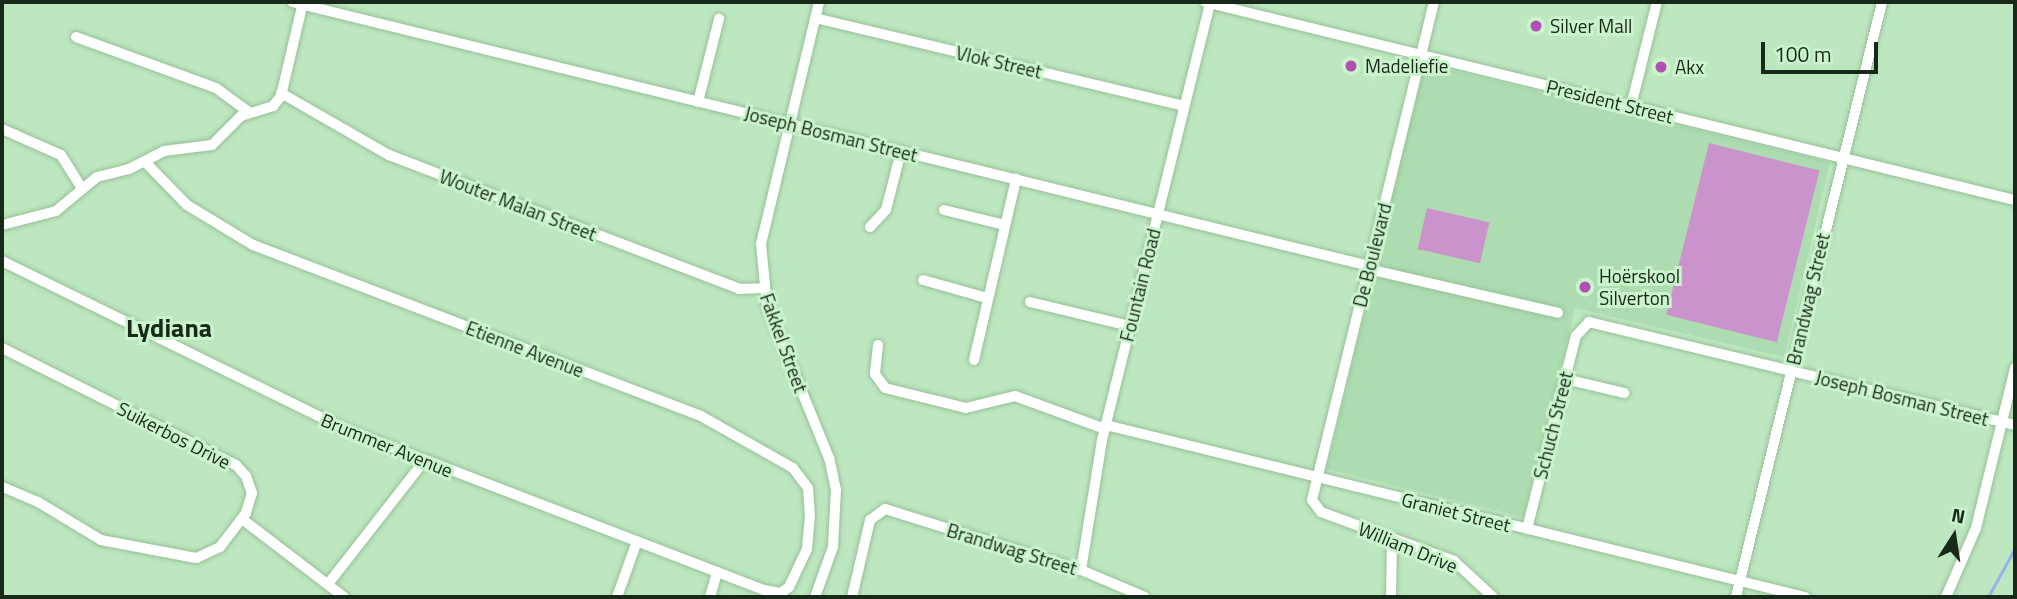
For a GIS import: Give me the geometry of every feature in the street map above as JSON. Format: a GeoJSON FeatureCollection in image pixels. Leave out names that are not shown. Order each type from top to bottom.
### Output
{"type":"FeatureCollection","features":[{"type":"Feature","properties":{"kind":"street","name":"Fakkel Street"},"geometry":{"type":"LineString","coordinates":[[815,597],[835,538],[834,481],[764,288],[762,237],[819,2]]}},
{"type":"Feature","properties":{"kind":"street","name":"President Street"},"geometry":{"type":"LineString","coordinates":[[1208,2],[2015,200]]}},
{"type":"Feature","properties":{"kind":"street","name":"Fountain Road"},"geometry":{"type":"LineString","coordinates":[[1080,570],[1106,427],[1208,2]]}},
{"type":"Feature","properties":{"kind":"street","name":"De Boulevard"},"geometry":{"type":"LineString","coordinates":[[1315,508],[1312,498],[1434,2]]}},
{"type":"Feature","properties":{"kind":"street"},"geometry":{"type":"LineString","coordinates":[[1631,106],[1657,2]]}},
{"type":"Feature","properties":{"kind":"street","name":"Brandwag Street"},"geometry":{"type":"LineString","coordinates":[[1736,597],[1882,2]]}},
{"type":"Feature","properties":{"kind":"street"},"geometry":{"type":"LineString","coordinates":[[2,225],[56,211],[101,175],[145,162],[173,149],[212,145],[250,113],[271,107],[282,93],[300,3]]}},
{"type":"Feature","properties":{"kind":"street","name":"Joseph Bosman Street"},"geometry":{"type":"LineString","coordinates":[[300,3],[1558,313]]}},
{"type":"Feature","properties":{"kind":"street","name":"Vlok Street"},"geometry":{"type":"LineString","coordinates":[[815,18],[1184,106]]}},
{"type":"Feature","properties":{"kind":"street"},"geometry":{"type":"LineString","coordinates":[[698,102],[719,19]]}},
{"type":"Feature","properties":{"kind":"street"},"geometry":{"type":"LineString","coordinates":[[76,37],[216,88],[250,113]]}},
{"type":"Feature","properties":{"kind":"street","name":"Wouter Malan Street"},"geometry":{"type":"LineString","coordinates":[[282,93],[389,155],[739,289],[764,288]]}},
{"type":"Feature","properties":{"kind":"street"},"geometry":{"type":"LineString","coordinates":[[2,129],[59,153],[82,189]]}},
{"type":"Feature","properties":{"kind":"street"},"geometry":{"type":"LineString","coordinates":[[870,227],[886,210],[901,151]]}},
{"type":"Feature","properties":{"kind":"street","name":"Etienne Avenue"},"geometry":{"type":"LineString","coordinates":[[145,162],[187,205],[253,245],[682,409],[793,468],[810,494],[810,535],[804,558],[786,591]]}},
{"type":"Feature","properties":{"kind":"street"},"geometry":{"type":"LineString","coordinates":[[974,360],[1016,179]]}},
{"type":"Feature","properties":{"kind":"street"},"geometry":{"type":"LineString","coordinates":[[944,210],[1005,225]]}},
{"type":"Feature","properties":{"kind":"street","name":"Brummer Avenue"},"geometry":{"type":"LineString","coordinates":[[2,261],[321,419],[771,592],[786,591]]}},
{"type":"Feature","properties":{"kind":"street"},"geometry":{"type":"LineString","coordinates":[[922,280],[987,298]]}},
{"type":"Feature","properties":{"kind":"street"},"geometry":{"type":"LineString","coordinates":[[1030,302],[1130,326]]}},
{"type":"Feature","properties":{"kind":"street","name":"Joseph Bosman Street"},"geometry":{"type":"LineString","coordinates":[[1585,324],[1605,324],[2015,425]]}},
{"type":"Feature","properties":{"kind":"street","name":"Schuch Street"},"geometry":{"type":"LineString","coordinates":[[1527,529],[1577,332],[1585,324]]}},
{"type":"Feature","properties":{"kind":"street","name":"Graniet Street"},"geometry":{"type":"LineString","coordinates":[[878,345],[875,374],[885,388],[966,408],[1015,396],[1106,427],[1805,597]]}},
{"type":"Feature","properties":{"kind":"street","name":"Suikerbos Drive"},"geometry":{"type":"LineString","coordinates":[[2,348],[236,465],[252,491],[242,519],[215,551],[204,558],[102,540],[38,502],[2,487]]}},
{"type":"Feature","properties":{"kind":"street"},"geometry":{"type":"LineString","coordinates":[[1945,597],[1974,536],[2015,368]]}},
{"type":"Feature","properties":{"kind":"street"},"geometry":{"type":"LineString","coordinates":[[1565,379],[1624,393]]}},
{"type":"Feature","properties":{"kind":"street"},"geometry":{"type":"LineString","coordinates":[[328,583],[425,460]]}},
{"type":"Feature","properties":{"kind":"street","name":"William Drive"},"geometry":{"type":"LineString","coordinates":[[1315,508],[1454,561],[1493,597]]}},
{"type":"Feature","properties":{"kind":"street","name":"Brandwag Street"},"geometry":{"type":"LineString","coordinates":[[852,597],[868,525],[878,510],[895,511],[1080,570],[1144,597]]}},
{"type":"Feature","properties":{"kind":"street"},"geometry":{"type":"LineString","coordinates":[[242,519],[344,597]]}},
{"type":"Feature","properties":{"kind":"street"},"geometry":{"type":"LineString","coordinates":[[1391,597],[1392,538]]}},
{"type":"Feature","properties":{"kind":"street"},"geometry":{"type":"LineString","coordinates":[[617,597],[637,541]]}},
{"type":"Feature","properties":{"kind":"street"},"geometry":{"type":"LineString","coordinates":[[710,597],[717,572]]}},
{"type":"Feature","properties":{"kind":"shaded area","name":"Hoërskool Silverton"},"geometry":{"type":"Polygon","coordinates":[[[1425,64],[1830,162],[1784,357],[1575,308],[1523,517],[1327,469],[1425,64]]]}},
{"type":"Feature","properties":{"kind":"shaded area"},"geometry":{"type":"Polygon","coordinates":[[[1709,143],[1820,171],[1777,342],[1666,315],[1709,143]]]}},
{"type":"Feature","properties":{"kind":"shaded area"},"geometry":{"type":"Polygon","coordinates":[[[1427,208],[1489,222],[1480,263],[1418,249],[1427,208]]]}},
{"type":"Feature","properties":{"kind":"waterway"},"geometry":{"type":"LineString","coordinates":[[1988,597],[2015,548]]}},
{"type":"Feature","properties":{"kind":"place","name":"Silver Mall"},"geometry":{"type":"Point","coordinates":[1536,26]}},
{"type":"Feature","properties":{"kind":"place","name":"Madeliefie"},"geometry":{"type":"Point","coordinates":[1351,66]}},
{"type":"Feature","properties":{"kind":"place","name":"Akx"},"geometry":{"type":"Point","coordinates":[1661,67]}},
{"type":"Feature","properties":{"kind":"place","name":"Hoërskool Silverton"},"geometry":{"type":"Point","coordinates":[1585,287]}},
{"type":"Feature","properties":{"kind":"district","name":"Lydiana"},"geometry":{"type":"Point","coordinates":[169,328]}}]}
